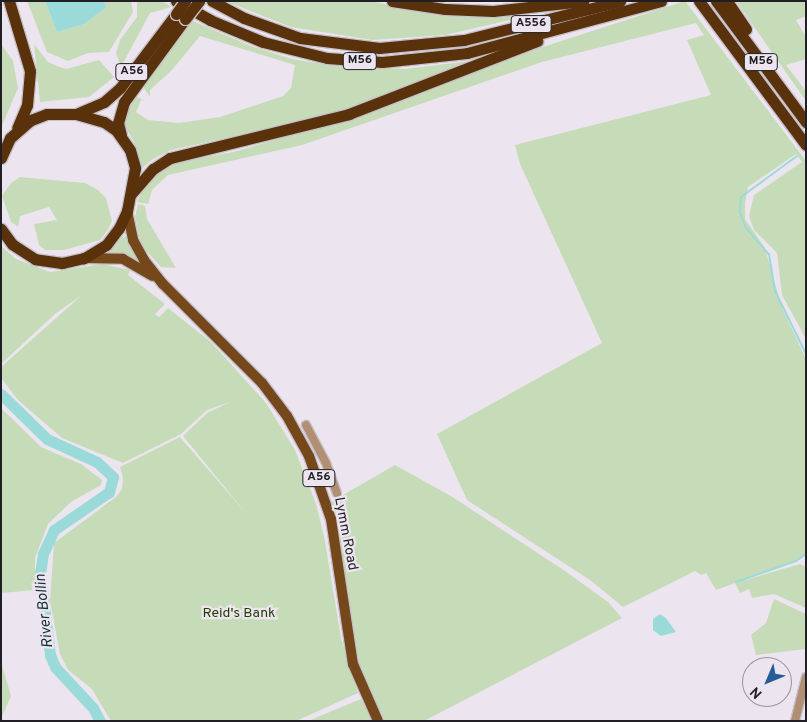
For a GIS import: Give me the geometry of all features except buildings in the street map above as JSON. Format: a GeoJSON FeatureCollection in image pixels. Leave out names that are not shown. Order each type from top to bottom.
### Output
{"type":"FeatureCollection","features":[{"type":"Feature","properties":{"kind":"highway"},"geometry":{"type":"LineString","coordinates":[[8,1],[30,71],[27,105],[15,132]]}},
{"type":"Feature","properties":{"kind":"highway","name":"M56"},"geometry":{"type":"LineString","coordinates":[[176,1],[210,20],[264,42],[297,52],[356,61],[442,58],[552,31]]}},
{"type":"Feature","properties":{"kind":"highway","name":"A56"},"geometry":{"type":"LineString","coordinates":[[1,229],[12,244],[35,258],[62,263],[84,258],[110,240],[127,211],[135,168],[118,123],[124,102],[181,16],[185,1]]}},
{"type":"Feature","properties":{"kind":"highway","name":"A56"},"geometry":{"type":"LineString","coordinates":[[1,158],[3,146],[15,132],[38,116],[76,114],[98,106],[113,95],[181,16],[199,1]]}},
{"type":"Feature","properties":{"kind":"highway","name":"M56"},"geometry":{"type":"LineString","coordinates":[[212,1],[244,18],[300,38],[379,48],[442,44]]}},
{"type":"Feature","properties":{"kind":"highway","name":"A556"},"geometry":{"type":"LineString","coordinates":[[392,1],[445,9],[493,11],[583,1]]}},
{"type":"Feature","properties":{"kind":"highway","name":"A556"},"geometry":{"type":"LineString","coordinates":[[442,44],[620,1]]}},
{"type":"Feature","properties":{"kind":"highway","name":"A556"},"geometry":{"type":"LineString","coordinates":[[552,31],[661,1]]}},
{"type":"Feature","properties":{"kind":"highway","name":"M56"},"geometry":{"type":"LineString","coordinates":[[699,1],[806,145]]}},
{"type":"Feature","properties":{"kind":"highway","name":"M56"},"geometry":{"type":"LineString","coordinates":[[716,1],[806,122]]}},
{"type":"Feature","properties":{"kind":"highway"},"geometry":{"type":"LineString","coordinates":[[727,1],[806,114]]}},
{"type":"Feature","properties":{"kind":"highway"},"geometry":{"type":"LineString","coordinates":[[131,194],[153,169],[170,158],[349,114],[499,58],[534,43],[552,31]]}},
{"type":"Feature","properties":{"kind":"highway","name":"A56"},"geometry":{"type":"LineString","coordinates":[[76,114],[104,122],[122,136]]}},
{"type":"Feature","properties":{"kind":"main road","name":"Lymm Road"},"geometry":{"type":"LineString","coordinates":[[127,211],[135,246],[163,284],[262,383],[287,416],[309,456],[331,519],[353,664],[378,721]]}},
{"type":"Feature","properties":{"kind":"main road","name":"Lymm Road"},"geometry":{"type":"LineString","coordinates":[[84,258],[123,259],[163,284]]}},
{"type":"Feature","properties":{"kind":"street"},"geometry":{"type":"LineString","coordinates":[[306,424],[326,462],[337,494]]}},
{"type":"Feature","properties":{"kind":"street"},"geometry":{"type":"LineString","coordinates":[[795,721],[806,678]]}},
{"type":"Feature","properties":{"kind":"green space"},"geometry":{"type":"Polygon","coordinates":[[[27,1],[45,1],[57,32],[84,24],[107,7],[103,1],[131,1],[133,12],[109,52],[88,53],[68,61],[47,52],[27,1]]]}},
{"type":"Feature","properties":{"kind":"green space"},"geometry":{"type":"Polygon","coordinates":[[[137,1],[162,1],[171,7],[150,13],[121,67],[116,53],[120,40],[137,17],[137,1]]]}},
{"type":"Feature","properties":{"kind":"green space"},"geometry":{"type":"Polygon","coordinates":[[[225,1],[369,1],[431,13],[532,15],[445,35],[372,40],[291,27],[225,1]]]}},
{"type":"Feature","properties":{"kind":"green space"},"geometry":{"type":"Polygon","coordinates":[[[685,1],[806,161],[806,339],[782,295],[777,253],[754,230],[749,216],[754,195],[802,162],[796,154],[748,187],[745,219],[765,248],[782,308],[806,359],[806,553],[796,561],[716,590],[706,573],[701,575],[695,571],[623,607],[590,580],[467,500],[437,434],[602,343],[520,164],[515,145],[711,95],[687,40],[704,35],[696,23],[542,62],[302,145],[168,175],[152,190],[148,204],[137,202],[147,181],[168,164],[233,152],[334,123],[506,59],[685,1]]]}},
{"type":"Feature","properties":{"kind":"green space"},"geometry":{"type":"Polygon","coordinates":[[[736,1],[806,1],[806,16],[796,20],[806,37],[806,59],[786,65],[806,91],[806,101],[736,1]]]}},
{"type":"Feature","properties":{"kind":"green space"},"geometry":{"type":"Polygon","coordinates":[[[193,21],[251,46],[292,59],[336,66],[405,69],[470,61],[366,104],[318,118],[171,150],[153,159],[140,170],[133,140],[123,123],[135,96],[145,101],[141,100],[136,112],[148,120],[179,123],[220,117],[283,96],[291,88],[295,65],[200,36],[172,70],[150,90],[150,97],[142,85],[193,21]]]}},
{"type":"Feature","properties":{"kind":"green space"},"geometry":{"type":"Polygon","coordinates":[[[1,44],[13,61],[18,88],[1,128],[1,44]]]}},
{"type":"Feature","properties":{"kind":"green space"},"geometry":{"type":"Polygon","coordinates":[[[34,44],[48,62],[57,66],[66,69],[99,60],[114,77],[89,97],[40,102],[34,44]]]}},
{"type":"Feature","properties":{"kind":"green space"},"geometry":{"type":"Polygon","coordinates":[[[20,177],[85,183],[98,190],[106,198],[112,221],[107,231],[100,240],[64,250],[45,250],[39,245],[34,224],[57,220],[49,207],[20,216],[18,227],[11,222],[2,196],[11,183],[20,177]]]}},
{"type":"Feature","properties":{"kind":"green space"},"geometry":{"type":"Polygon","coordinates":[[[138,204],[145,206],[147,219],[176,268],[161,267],[141,245],[135,217],[138,204]]]}},
{"type":"Feature","properties":{"kind":"green space"},"geometry":{"type":"Polygon","coordinates":[[[126,236],[139,263],[108,253],[122,237],[126,236]]]}},
{"type":"Feature","properties":{"kind":"green space","name":"Reid's Bank"},"geometry":{"type":"Polygon","coordinates":[[[1,246],[16,259],[50,272],[102,264],[130,270],[128,275],[165,304],[155,314],[159,317],[168,308],[211,342],[266,403],[295,450],[316,504],[324,536],[341,638],[358,693],[296,721],[111,721],[92,689],[68,670],[60,654],[50,601],[54,543],[116,497],[122,489],[123,478],[120,467],[180,437],[245,512],[183,436],[207,413],[230,402],[207,410],[181,434],[123,463],[62,438],[18,400],[1,378],[1,367],[82,295],[55,314],[1,364],[1,246]]]}},
{"type":"Feature","properties":{"kind":"green space"},"geometry":{"type":"Polygon","coordinates":[[[1,408],[41,447],[81,464],[102,480],[101,485],[71,502],[48,524],[35,558],[35,590],[1,593],[1,408]]]}},
{"type":"Feature","properties":{"kind":"green space"},"geometry":{"type":"Polygon","coordinates":[[[395,465],[451,496],[565,571],[608,602],[622,618],[424,721],[385,721],[358,662],[331,502],[395,465]]]}},
{"type":"Feature","properties":{"kind":"green space"},"geometry":{"type":"Polygon","coordinates":[[[800,564],[806,567],[806,608],[774,594],[752,598],[749,589],[740,593],[735,583],[800,564]]]}},
{"type":"Feature","properties":{"kind":"green space"},"geometry":{"type":"Polygon","coordinates":[[[774,599],[806,614],[806,649],[756,655],[751,635],[766,623],[774,599]]]}},
{"type":"Feature","properties":{"kind":"green space"},"geometry":{"type":"Polygon","coordinates":[[[1,662],[11,696],[1,719],[1,662]]]}},
{"type":"Feature","properties":{"kind":"green space"},"geometry":{"type":"Polygon","coordinates":[[[361,699],[373,721],[308,721],[361,699]]]}},
{"type":"Feature","properties":{"kind":"shaded area"},"geometry":{"type":"Polygon","coordinates":[[[45,1],[103,1],[107,7],[84,24],[57,32],[45,1]]]}},
{"type":"Feature","properties":{"kind":"shaded area"},"geometry":{"type":"Polygon","coordinates":[[[660,614],[666,618],[676,632],[661,636],[653,630],[653,619],[660,614]]]}},
{"type":"Feature","properties":{"kind":"waterway"},"geometry":{"type":"LineString","coordinates":[[797,156],[741,197],[740,213],[746,228],[769,254],[775,291],[806,354]]}},
{"type":"Feature","properties":{"kind":"waterway","name":"River Bollin"},"geometry":{"type":"LineString","coordinates":[[1,394],[47,439],[97,462],[113,477],[109,492],[54,530],[43,554],[40,573],[50,655],[55,667],[93,708],[100,721]]}},
{"type":"Feature","properties":{"kind":"waterway"},"geometry":{"type":"LineString","coordinates":[[736,582],[796,561],[806,554]]}}]}
